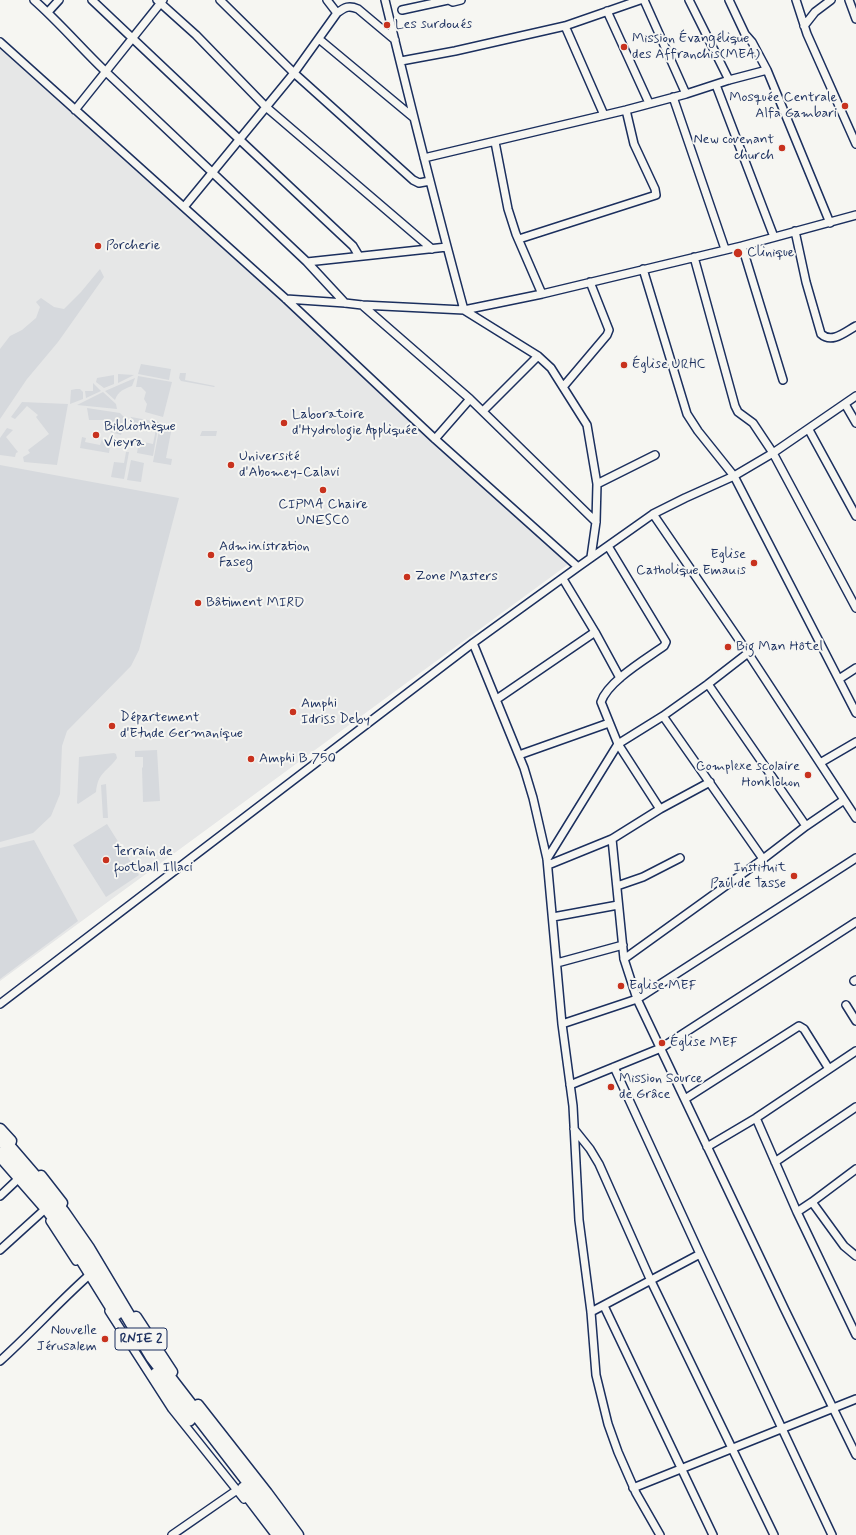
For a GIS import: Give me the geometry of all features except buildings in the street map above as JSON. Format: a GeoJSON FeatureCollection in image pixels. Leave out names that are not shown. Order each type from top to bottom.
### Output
{"type":"FeatureCollection","features":[{"type":"Feature","properties":{"kind":"highway","name":"RNIE 2"},"geometry":{"type":"LineString","coordinates":[[0,1137],[63,1213],[88,1249],[152,1356],[290,1535]]}},
{"type":"Feature","properties":{"kind":"highway","name":"RNIE 2"},"geometry":{"type":"LineString","coordinates":[[0,1154],[48,1209],[65,1231],[142,1354],[172,1397],[280,1535]]}},
{"type":"Feature","properties":{"kind":"street"},"geometry":{"type":"LineString","coordinates":[[34,0],[48,12],[76,43],[212,174],[307,262],[345,303]]}},
{"type":"Feature","properties":{"kind":"street"},"geometry":{"type":"LineString","coordinates":[[48,12],[59,0]]}},
{"type":"Feature","properties":{"kind":"street"},"geometry":{"type":"LineString","coordinates":[[92,0],[353,246],[359,256]]}},
{"type":"Feature","properties":{"kind":"street"},"geometry":{"type":"LineString","coordinates":[[220,0],[294,73],[413,180],[418,183],[430,181]]}},
{"type":"Feature","properties":{"kind":"street"},"geometry":{"type":"LineString","coordinates":[[327,0],[337,13]]}},
{"type":"Feature","properties":{"kind":"street"},"geometry":{"type":"LineString","coordinates":[[385,0],[424,158],[464,310],[538,356],[551,368],[587,425],[597,484],[596,522],[591,557]]}},
{"type":"Feature","properties":{"kind":"street"},"geometry":{"type":"LineString","coordinates":[[402,10],[448,0],[453,2],[461,0]]}},
{"type":"Feature","properties":{"kind":"street"},"geometry":{"type":"LineString","coordinates":[[401,61],[456,51],[565,26],[640,0]]}},
{"type":"Feature","properties":{"kind":"street"},"geometry":{"type":"LineString","coordinates":[[644,0],[686,94]]}},
{"type":"Feature","properties":{"kind":"street"},"geometry":{"type":"LineString","coordinates":[[689,0],[729,80]]}},
{"type":"Feature","properties":{"kind":"street"},"geometry":{"type":"LineString","coordinates":[[730,0],[745,34],[752,42],[767,70],[830,223]]}},
{"type":"Feature","properties":{"kind":"street"},"geometry":{"type":"LineString","coordinates":[[796,0],[804,26],[856,144]]}},
{"type":"Feature","properties":{"kind":"street"},"geometry":{"type":"LineString","coordinates":[[804,26],[815,12],[830,0]]}},
{"type":"Feature","properties":{"kind":"street"},"geometry":{"type":"LineString","coordinates":[[849,0],[856,19]]}},
{"type":"Feature","properties":{"kind":"street"},"geometry":{"type":"LineString","coordinates":[[75,110],[160,1],[266,107],[432,249]]}},
{"type":"Feature","properties":{"kind":"street"},"geometry":{"type":"LineString","coordinates":[[184,207],[294,73],[337,13],[345,7],[352,6],[358,9],[395,40]]}},
{"type":"Feature","properties":{"kind":"street"},"geometry":{"type":"LineString","coordinates":[[607,11],[649,103]]}},
{"type":"Feature","properties":{"kind":"street"},"geometry":{"type":"LineString","coordinates":[[565,26],[604,115]]}},
{"type":"Feature","properties":{"kind":"street"},"geometry":{"type":"LineString","coordinates":[[319,39],[414,118]]}},
{"type":"Feature","properties":{"kind":"street"},"geometry":{"type":"LineString","coordinates":[[0,42],[286,299],[435,439],[578,566]]}},
{"type":"Feature","properties":{"kind":"street"},"geometry":{"type":"LineString","coordinates":[[424,158],[673,98],[729,80],[767,70]]}},
{"type":"Feature","properties":{"kind":"street"},"geometry":{"type":"LineString","coordinates":[[716,85],[774,237]]}},
{"type":"Feature","properties":{"kind":"street"},"geometry":{"type":"LineString","coordinates":[[673,98],[725,249]]}},
{"type":"Feature","properties":{"kind":"street"},"geometry":{"type":"LineString","coordinates":[[519,239],[656,195],[655,189],[634,144],[626,110]]}},
{"type":"Feature","properties":{"kind":"street"},"geometry":{"type":"LineString","coordinates":[[495,142],[508,209],[542,294]]}},
{"type":"Feature","properties":{"kind":"street"},"geometry":{"type":"LineString","coordinates":[[286,299],[362,305],[464,310],[542,294],[742,246],[856,215]]}},
{"type":"Feature","properties":{"kind":"street"},"geometry":{"type":"LineString","coordinates":[[795,231],[806,282],[821,334],[824,337],[833,339],[856,326]]}},
{"type":"Feature","properties":{"kind":"street"},"geometry":{"type":"LineString","coordinates":[[742,246],[783,380]]}},
{"type":"Feature","properties":{"kind":"street"},"geometry":{"type":"LineString","coordinates":[[307,262],[447,247]]}},
{"type":"Feature","properties":{"kind":"street"},"geometry":{"type":"LineString","coordinates":[[694,257],[735,406],[738,412],[752,423],[773,453],[855,604]]}},
{"type":"Feature","properties":{"kind":"street"},"geometry":{"type":"LineString","coordinates":[[643,269],[687,414],[698,431],[734,476],[856,713]]}},
{"type":"Feature","properties":{"kind":"street"},"geometry":{"type":"LineString","coordinates":[[563,387],[607,335],[609,330],[590,282]]}},
{"type":"Feature","properties":{"kind":"street"},"geometry":{"type":"LineString","coordinates":[[362,305],[483,411],[596,522]]}},
{"type":"Feature","properties":{"kind":"street"},"geometry":{"type":"LineString","coordinates":[[483,411],[538,356]]}},
{"type":"Feature","properties":{"kind":"street"},"geometry":{"type":"LineString","coordinates":[[0,1004],[473,642],[563,579],[578,566],[653,514],[734,476],[773,453],[810,430],[856,396]]}},
{"type":"Feature","properties":{"kind":"street"},"geometry":{"type":"LineString","coordinates":[[435,439],[470,399]]}},
{"type":"Feature","properties":{"kind":"street"},"geometry":{"type":"LineString","coordinates":[[845,404],[856,423]]}},
{"type":"Feature","properties":{"kind":"street"},"geometry":{"type":"LineString","coordinates":[[810,430],[856,516]]}},
{"type":"Feature","properties":{"kind":"street"},"geometry":{"type":"LineString","coordinates":[[597,484],[655,455]]}},
{"type":"Feature","properties":{"kind":"street"},"geometry":{"type":"LineString","coordinates":[[653,514],[748,653],[856,818]]}},
{"type":"Feature","properties":{"kind":"street"},"geometry":{"type":"LineString","coordinates":[[608,546],[666,642],[664,646],[620,678],[604,694],[601,702],[608,724],[618,744],[660,809]]}},
{"type":"Feature","properties":{"kind":"street"},"geometry":{"type":"LineString","coordinates":[[563,579],[595,632],[620,678]]}},
{"type":"Feature","properties":{"kind":"street"},"geometry":{"type":"LineString","coordinates":[[497,699],[595,632]]}},
{"type":"Feature","properties":{"kind":"street"},"geometry":{"type":"LineString","coordinates":[[473,642],[519,755],[533,798],[548,862],[562,1024],[574,1129],[579,1220],[591,1312],[596,1376],[608,1424],[618,1452],[633,1488],[660,1535]]}},
{"type":"Feature","properties":{"kind":"street"},"geometry":{"type":"LineString","coordinates":[[548,862],[618,744],[664,716],[748,653]]}},
{"type":"Feature","properties":{"kind":"street"},"geometry":{"type":"LineString","coordinates":[[839,679],[856,668]]}},
{"type":"Feature","properties":{"kind":"street"},"geometry":{"type":"LineString","coordinates":[[708,684],[806,826]]}},
{"type":"Feature","properties":{"kind":"street"},"geometry":{"type":"LineString","coordinates":[[664,716],[763,859]]}},
{"type":"Feature","properties":{"kind":"street"},"geometry":{"type":"LineString","coordinates":[[519,755],[608,724]]}},
{"type":"Feature","properties":{"kind":"street"},"geometry":{"type":"LineString","coordinates":[[820,763],[856,742]]}},
{"type":"Feature","properties":{"kind":"street"},"geometry":{"type":"LineString","coordinates":[[548,862],[612,839],[660,809],[710,782]]}},
{"type":"Feature","properties":{"kind":"street"},"geometry":{"type":"LineString","coordinates":[[624,959],[844,800]]}},
{"type":"Feature","properties":{"kind":"street"},"geometry":{"type":"LineString","coordinates":[[612,839],[624,959],[637,998],[785,1310],[856,1455]]}},
{"type":"Feature","properties":{"kind":"street"},"geometry":{"type":"LineString","coordinates":[[617,886],[643,877],[680,858]]}},
{"type":"Feature","properties":{"kind":"street"},"geometry":{"type":"LineString","coordinates":[[562,1024],[637,998],[856,858]]}},
{"type":"Feature","properties":{"kind":"street"},"geometry":{"type":"LineString","coordinates":[[553,917],[618,905]]}},
{"type":"Feature","properties":{"kind":"street"},"geometry":{"type":"LineString","coordinates":[[570,1085],[661,1048],[856,922]]}},
{"type":"Feature","properties":{"kind":"street"},"geometry":{"type":"LineString","coordinates":[[557,963],[623,945]]}},
{"type":"Feature","properties":{"kind":"street"},"geometry":{"type":"LineString","coordinates":[[846,1005],[856,1021]]}},
{"type":"Feature","properties":{"kind":"street"},"geometry":{"type":"LineString","coordinates":[[685,1099],[799,1026],[804,1029],[829,1069]]}},
{"type":"Feature","properties":{"kind":"street"},"geometry":{"type":"LineString","coordinates":[[707,1146],[756,1118],[856,1051]]}},
{"type":"Feature","properties":{"kind":"street"},"geometry":{"type":"LineString","coordinates":[[614,1067],[832,1535]]}},
{"type":"Feature","properties":{"kind":"street"},"geometry":{"type":"LineString","coordinates":[[775,1162],[856,1107]]}},
{"type":"Feature","properties":{"kind":"street"},"geometry":{"type":"LineString","coordinates":[[756,1118],[797,1212],[856,1335]]}},
{"type":"Feature","properties":{"kind":"street"},"geometry":{"type":"LineString","coordinates":[[0,1129],[53,1189],[91,1242],[166,1364],[298,1535]]}},
{"type":"Feature","properties":{"kind":"street"},"geometry":{"type":"LineString","coordinates":[[574,1129],[590,1149],[599,1164],[651,1281],[774,1535]]}},
{"type":"Feature","properties":{"kind":"street"},"geometry":{"type":"LineString","coordinates":[[0,1161],[43,1211],[172,1409],[271,1535]]}},
{"type":"Feature","properties":{"kind":"street"},"geometry":{"type":"LineString","coordinates":[[797,1212],[856,1170]]}},
{"type":"Feature","properties":{"kind":"street"},"geometry":{"type":"LineString","coordinates":[[0,1196],[17,1180]]}},
{"type":"Feature","properties":{"kind":"street"},"geometry":{"type":"LineString","coordinates":[[812,1202],[844,1246],[856,1256]]}},
{"type":"Feature","properties":{"kind":"street"},"geometry":{"type":"LineString","coordinates":[[0,1250],[43,1211]]}},
{"type":"Feature","properties":{"kind":"street"},"geometry":{"type":"LineString","coordinates":[[591,1312],[700,1254]]}},
{"type":"Feature","properties":{"kind":"street"},"geometry":{"type":"LineString","coordinates":[[0,1361],[86,1276]]}},
{"type":"Feature","properties":{"kind":"street"},"geometry":{"type":"LineString","coordinates":[[604,1306],[714,1535]]}},
{"type":"Feature","properties":{"kind":"street"},"geometry":{"type":"LineString","coordinates":[[633,1488],[856,1399]]}},
{"type":"Feature","properties":{"kind":"street"},"geometry":{"type":"LineString","coordinates":[[172,1535],[237,1490]]}},
{"type":"Feature","properties":{"kind":"shaded area","name":"Université d'Abomey-Calavi"},"geometry":{"type":"Polygon","coordinates":[[[0,47],[87,122],[570,563],[0,981],[0,47]]]}},
{"type":"Feature","properties":{"kind":"shaded area"},"geometry":{"type":"Polygon","coordinates":[[[100,269],[104,277],[58,342],[27,379],[0,419],[0,349],[10,336],[22,330],[36,318],[40,307],[36,302],[41,298],[54,307],[64,309],[81,292],[100,269]]]}},
{"type":"Feature","properties":{"kind":"shaded area"},"geometry":{"type":"Polygon","coordinates":[[[141,364],[171,369],[169,380],[138,374],[141,364]]]}},
{"type":"Feature","properties":{"kind":"shaded area"},"geometry":{"type":"Polygon","coordinates":[[[180,373],[186,373],[185,380],[215,386],[181,381],[179,378],[180,373]]]}},
{"type":"Feature","properties":{"kind":"shaded area"},"geometry":{"type":"Polygon","coordinates":[[[118,374],[134,375],[118,383],[118,374]]]}},
{"type":"Feature","properties":{"kind":"shaded area"},"geometry":{"type":"Polygon","coordinates":[[[114,375],[114,384],[104,388],[96,382],[97,378],[114,375]]]}},
{"type":"Feature","properties":{"kind":"shaded area"},"geometry":{"type":"Polygon","coordinates":[[[138,376],[172,382],[163,417],[145,412],[147,404],[144,399],[146,392],[141,387],[136,387],[138,376]]]}},
{"type":"Feature","properties":{"kind":"shaded area"},"geometry":{"type":"Polygon","coordinates":[[[135,378],[132,386],[120,392],[115,400],[105,391],[135,378]]]}},
{"type":"Feature","properties":{"kind":"shaded area"},"geometry":{"type":"Polygon","coordinates":[[[93,383],[101,391],[86,398],[85,391],[93,391],[93,383]]]}},
{"type":"Feature","properties":{"kind":"shaded area"},"geometry":{"type":"Polygon","coordinates":[[[80,389],[83,392],[83,399],[70,404],[71,390],[80,389]]]}},
{"type":"Feature","properties":{"kind":"shaded area"},"geometry":{"type":"Polygon","coordinates":[[[103,392],[116,404],[117,409],[77,405],[103,392]]]}},
{"type":"Feature","properties":{"kind":"shaded area"},"geometry":{"type":"Polygon","coordinates":[[[22,402],[68,404],[57,465],[24,462],[23,457],[30,453],[28,450],[49,434],[36,417],[38,415],[27,406],[15,419],[11,417],[22,402]]]}},
{"type":"Feature","properties":{"kind":"shaded area"},"geometry":{"type":"Polygon","coordinates":[[[87,408],[120,413],[126,419],[121,435],[107,431],[103,427],[104,420],[89,420],[87,408]]]}},
{"type":"Feature","properties":{"kind":"shaded area"},"geometry":{"type":"Polygon","coordinates":[[[131,417],[159,422],[153,456],[137,453],[139,441],[153,444],[156,429],[138,426],[134,428],[129,427],[131,417]]]}},
{"type":"Feature","properties":{"kind":"shaded area"},"geometry":{"type":"Polygon","coordinates":[[[160,425],[172,427],[166,458],[172,459],[171,465],[153,462],[160,425]]]}},
{"type":"Feature","properties":{"kind":"shaded area"},"geometry":{"type":"Polygon","coordinates":[[[7,428],[13,430],[6,437],[18,452],[16,453],[15,457],[0,455],[0,438],[7,428]]]}},
{"type":"Feature","properties":{"kind":"shaded area"},"geometry":{"type":"Polygon","coordinates":[[[202,431],[217,431],[216,436],[200,436],[202,431]]]}},
{"type":"Feature","properties":{"kind":"shaded area"},"geometry":{"type":"Polygon","coordinates":[[[82,437],[86,438],[85,442],[100,445],[102,439],[111,441],[109,453],[80,448],[82,437]]]}},
{"type":"Feature","properties":{"kind":"shaded area"},"geometry":{"type":"Polygon","coordinates":[[[126,452],[129,452],[124,479],[111,477],[114,462],[124,463],[126,452]]]}},
{"type":"Feature","properties":{"kind":"shaded area"},"geometry":{"type":"Polygon","coordinates":[[[131,460],[144,463],[141,482],[127,480],[131,460]]]}},
{"type":"Feature","properties":{"kind":"shaded area"},"geometry":{"type":"Polygon","coordinates":[[[0,465],[179,498],[139,650],[131,666],[67,731],[62,746],[60,794],[51,816],[33,833],[0,842],[0,465]]]}},
{"type":"Feature","properties":{"kind":"shaded area"},"geometry":{"type":"Polygon","coordinates":[[[157,750],[160,801],[143,802],[143,757],[135,757],[135,751],[157,750]]]}},
{"type":"Feature","properties":{"kind":"shaded area"},"geometry":{"type":"Polygon","coordinates":[[[116,754],[117,758],[101,776],[96,792],[78,804],[79,757],[116,754]]]}},
{"type":"Feature","properties":{"kind":"shaded area"},"geometry":{"type":"Polygon","coordinates":[[[106,784],[108,818],[103,818],[101,785],[106,784]]]}},
{"type":"Feature","properties":{"kind":"shaded area","name":"Terrain de football Illaci"},"geometry":{"type":"Polygon","coordinates":[[[107,824],[139,875],[106,897],[73,845],[107,824]]]}},
{"type":"Feature","properties":{"kind":"shaded area"},"geometry":{"type":"Polygon","coordinates":[[[34,840],[78,921],[0,979],[0,848],[34,840]]]}},
{"type":"Feature","properties":{"kind":"place","name":"Les surdoués"},"geometry":{"type":"Point","coordinates":[387,25]}},
{"type":"Feature","properties":{"kind":"place","name":"Mission Évangélique des Affranchis(MEA)"},"geometry":{"type":"Point","coordinates":[624,47]}},
{"type":"Feature","properties":{"kind":"place","name":"Mosquée Centrale Alfa Gambari"},"geometry":{"type":"Point","coordinates":[845,106]}},
{"type":"Feature","properties":{"kind":"place","name":"New covenant church"},"geometry":{"type":"Point","coordinates":[782,148]}},
{"type":"Feature","properties":{"kind":"place","name":"Porcherie"},"geometry":{"type":"Point","coordinates":[98,246]}},
{"type":"Feature","properties":{"kind":"place","name":"Clinique"},"geometry":{"type":"Point","coordinates":[738,253]}},
{"type":"Feature","properties":{"kind":"place","name":"Église URHC"},"geometry":{"type":"Point","coordinates":[624,365]}},
{"type":"Feature","properties":{"kind":"place","name":"Laboratoire d'Hydrologie Appliquée"},"geometry":{"type":"Point","coordinates":[284,423]}},
{"type":"Feature","properties":{"kind":"place","name":"Bibliothèque Vieyra"},"geometry":{"type":"Point","coordinates":[96,435]}},
{"type":"Feature","properties":{"kind":"place","name":"Université d'Abomey-Calavi"},"geometry":{"type":"Point","coordinates":[231,465]}},
{"type":"Feature","properties":{"kind":"place","name":"CIPMA Chaire UNESCO"},"geometry":{"type":"Point","coordinates":[323,490]}},
{"type":"Feature","properties":{"kind":"place","name":"Administration Faseg"},"geometry":{"type":"Point","coordinates":[211,555]}},
{"type":"Feature","properties":{"kind":"place","name":"Eglise Catholique Emauis"},"geometry":{"type":"Point","coordinates":[754,563]}},
{"type":"Feature","properties":{"kind":"place","name":"Zone Masters"},"geometry":{"type":"Point","coordinates":[407,577]}},
{"type":"Feature","properties":{"kind":"place","name":"Bâtiment MIRD"},"geometry":{"type":"Point","coordinates":[198,603]}},
{"type":"Feature","properties":{"kind":"place","name":"Big Man Hôtel"},"geometry":{"type":"Point","coordinates":[728,647]}},
{"type":"Feature","properties":{"kind":"place","name":"Amphi Idriss Deby"},"geometry":{"type":"Point","coordinates":[293,712]}},
{"type":"Feature","properties":{"kind":"place","name":"Département d'Etude Germanique"},"geometry":{"type":"Point","coordinates":[112,726]}},
{"type":"Feature","properties":{"kind":"place","name":"Amphi B 750"},"geometry":{"type":"Point","coordinates":[251,759]}},
{"type":"Feature","properties":{"kind":"place","name":"Complexe scolaire Honklohon"},"geometry":{"type":"Point","coordinates":[808,775]}},
{"type":"Feature","properties":{"kind":"place","name":"Terrain de football Illaci"},"geometry":{"type":"Point","coordinates":[106,860]}},
{"type":"Feature","properties":{"kind":"place","name":"Instituit Paul de Tasse"},"geometry":{"type":"Point","coordinates":[794,876]}},
{"type":"Feature","properties":{"kind":"place","name":"Eglise MEF"},"geometry":{"type":"Point","coordinates":[621,986]}},
{"type":"Feature","properties":{"kind":"place","name":"Église MEF"},"geometry":{"type":"Point","coordinates":[662,1043]}},
{"type":"Feature","properties":{"kind":"place","name":"Mission Source de Grâce"},"geometry":{"type":"Point","coordinates":[611,1087]}},
{"type":"Feature","properties":{"kind":"place","name":"Nouvelle Jérusalem"},"geometry":{"type":"Point","coordinates":[105,1339]}}]}
